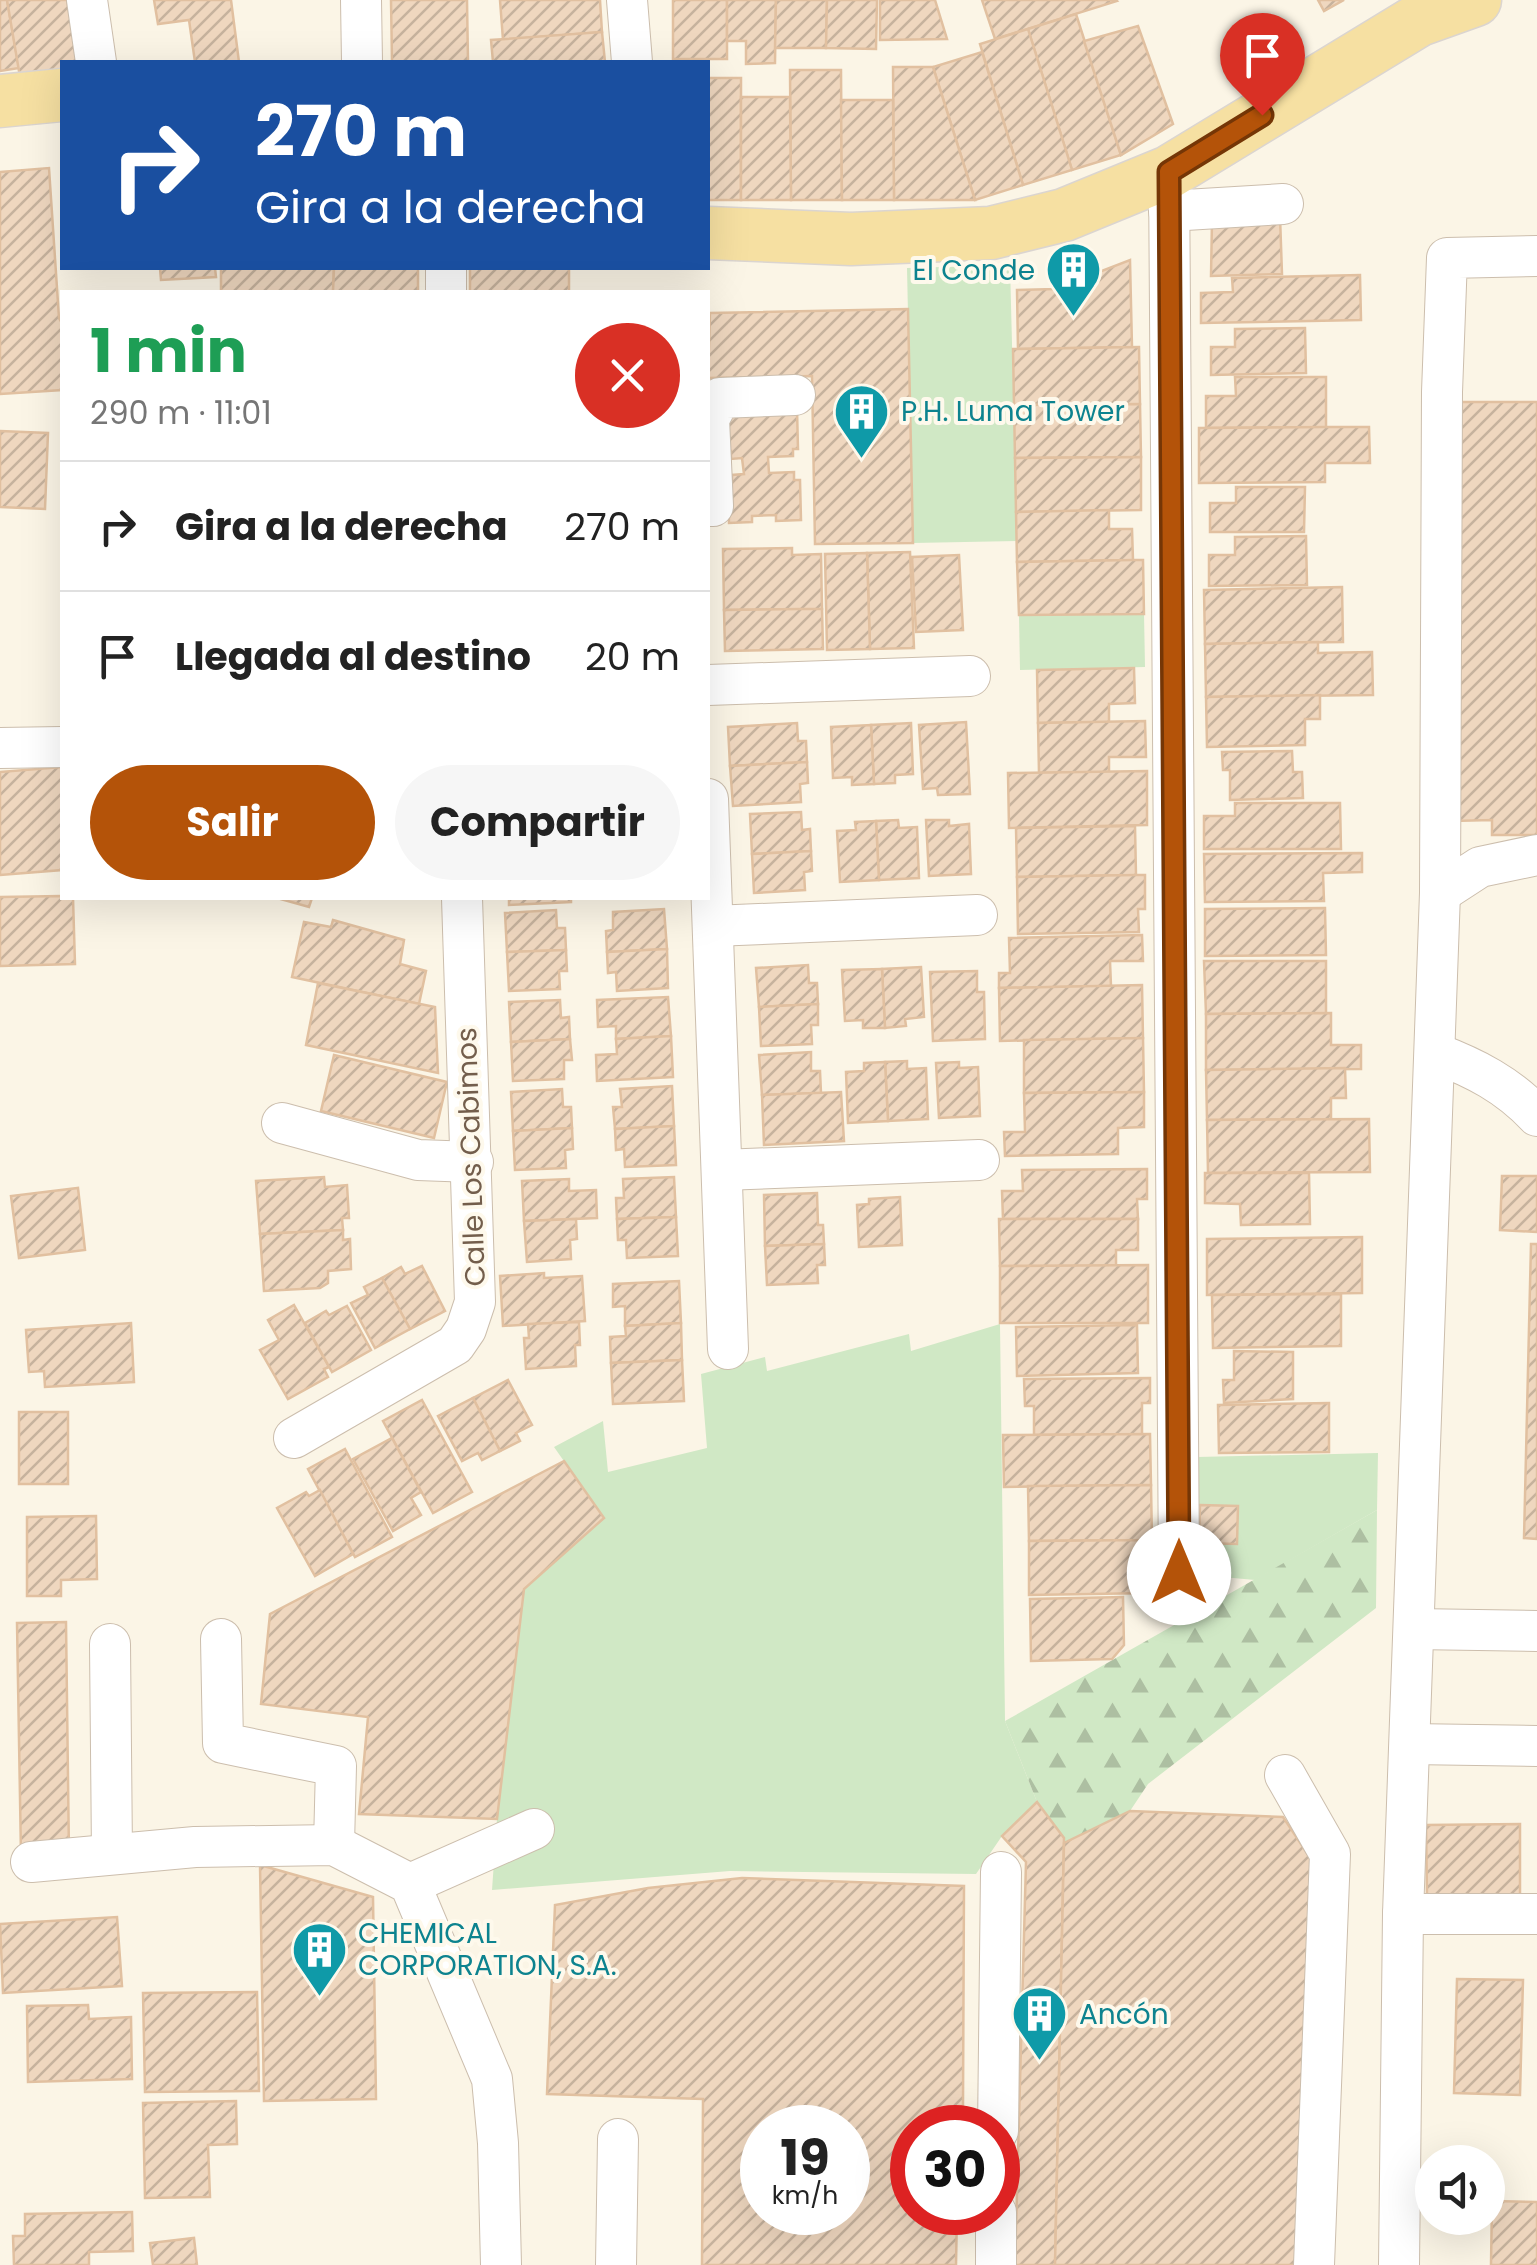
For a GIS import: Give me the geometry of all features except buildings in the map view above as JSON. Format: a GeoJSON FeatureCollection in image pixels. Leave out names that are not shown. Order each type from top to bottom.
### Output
{"type":"FeatureCollection","features":[{"type":"Feature","properties":{"kind":"main road"},"geometry":{"type":"LineString","coordinates":[[710,233],[850,239],[991,232],[1169,191],[1409,10],[1475,0]]}},
{"type":"Feature","properties":{"kind":"main road"},"geometry":{"type":"LineString","coordinates":[[0,101],[60,95]]}},
{"type":"Feature","properties":{"kind":"street"},"geometry":{"type":"LineString","coordinates":[[87,0],[96,60]]}},
{"type":"Feature","properties":{"kind":"street"},"geometry":{"type":"LineString","coordinates":[[360,0],[362,60]]}},
{"type":"Feature","properties":{"kind":"street"},"geometry":{"type":"LineString","coordinates":[[627,0],[632,60]]}},
{"type":"Feature","properties":{"kind":"street"},"geometry":{"type":"LineString","coordinates":[[1179,1573],[1169,191],[1283,204]]}},
{"type":"Feature","properties":{"kind":"street"},"geometry":{"type":"LineString","coordinates":[[1398,2265],[1403,1914],[1440,893],[1442,392],[1448,258],[1537,256]]}},
{"type":"Feature","properties":{"kind":"street"},"geometry":{"type":"LineString","coordinates":[[710,417],[720,398],[795,395]]}},
{"type":"Feature","properties":{"kind":"street"},"geometry":{"type":"LineString","coordinates":[[710,441],[710,506]]}},
{"type":"Feature","properties":{"kind":"street"},"geometry":{"type":"LineString","coordinates":[[710,684],[970,676]]}},
{"type":"Feature","properties":{"kind":"street"},"geometry":{"type":"LineString","coordinates":[[0,748],[60,747]]}},
{"type":"Feature","properties":{"kind":"street"},"geometry":{"type":"LineString","coordinates":[[710,850],[728,1349]]}},
{"type":"Feature","properties":{"kind":"street"},"geometry":{"type":"LineString","coordinates":[[1440,893],[1480,867],[1537,855]]}},
{"type":"Feature","properties":{"kind":"street","name":"Calle Los Cabimos"},"geometry":{"type":"LineString","coordinates":[[294,1438],[455,1345],[476,1302],[462,900]]}},
{"type":"Feature","properties":{"kind":"street"},"geometry":{"type":"LineString","coordinates":[[713,926],[978,916]]}},
{"type":"Feature","properties":{"kind":"street"},"geometry":{"type":"LineString","coordinates":[[1435,1053],[1476,1069],[1518,1096],[1537,1116]]}},
{"type":"Feature","properties":{"kind":"street"},"geometry":{"type":"LineString","coordinates":[[282,1123],[418,1160],[472,1162]]}},
{"type":"Feature","properties":{"kind":"street"},"geometry":{"type":"LineString","coordinates":[[722,1170],[979,1160]]}},
{"type":"Feature","properties":{"kind":"street"},"geometry":{"type":"LineString","coordinates":[[1414,1629],[1537,1631]]}},
{"type":"Feature","properties":{"kind":"street"},"geometry":{"type":"LineString","coordinates":[[221,1639],[223,1742],[336,1766],[334,1845]]}},
{"type":"Feature","properties":{"kind":"street"},"geometry":{"type":"LineString","coordinates":[[110,1644],[112,1854]]}},
{"type":"Feature","properties":{"kind":"street"},"geometry":{"type":"LineString","coordinates":[[1410,1744],[1537,1746]]}},
{"type":"Feature","properties":{"kind":"street"},"geometry":{"type":"LineString","coordinates":[[1285,1776],[1330,1854],[1314,2265]]}},
{"type":"Feature","properties":{"kind":"street"},"geometry":{"type":"LineString","coordinates":[[410,1884],[534,1828]]}},
{"type":"Feature","properties":{"kind":"street"},"geometry":{"type":"LineString","coordinates":[[31,1862],[195,1847],[334,1845],[410,1884],[492,2078],[498,2143],[500,2265]]}},
{"type":"Feature","properties":{"kind":"street"},"geometry":{"type":"LineString","coordinates":[[998,2105],[1001,1872]]}},
{"type":"Feature","properties":{"kind":"street"},"geometry":{"type":"LineString","coordinates":[[1403,1914],[1537,1914]]}},
{"type":"Feature","properties":{"kind":"street"},"geometry":{"type":"LineString","coordinates":[[616,2265],[618,2139]]}},
{"type":"Feature","properties":{"kind":"street"},"geometry":{"type":"LineString","coordinates":[[996,2235],[996,2265]]}},
{"type":"Feature","properties":{"kind":"green space"},"geometry":{"type":"Polygon","coordinates":[[[1010,265],[1017,541],[913,543],[907,268],[1010,265]]]}},
{"type":"Feature","properties":{"kind":"green space"},"geometry":{"type":"Polygon","coordinates":[[[1144,614],[1145,667],[1020,670],[1019,615],[1144,614]]]}},
{"type":"Feature","properties":{"kind":"green space"},"geometry":{"type":"Polygon","coordinates":[[[1000,1324],[1005,1721],[1037,1802],[1002,1836],[976,1874],[730,1871],[492,1890],[524,1589],[604,1518],[554,1447],[603,1421],[608,1472],[707,1448],[701,1374],[765,1357],[767,1371],[909,1334],[911,1351],[1000,1324]]]}},
{"type":"Feature","properties":{"kind":"green space"},"geometry":{"type":"Polygon","coordinates":[[[1378,1453],[1377,1510],[1255,1580],[1211,1576],[1199,1543],[1197,1457],[1378,1453]]]}},
{"type":"Feature","properties":{"kind":"green space"},"geometry":{"type":"Polygon","coordinates":[[[1377,1510],[1376,1608],[1148,1784],[1130,1811],[1064,1843],[1037,1802],[1005,1721],[1377,1510]]]}},
{"type":"Feature","properties":{"kind":"place","name":"El Conde"},"geometry":{"type":"Point","coordinates":[1074,319]}},
{"type":"Feature","properties":{"kind":"place","name":"P.H. Luma Tower"},"geometry":{"type":"Point","coordinates":[862,460]}},
{"type":"Feature","properties":{"kind":"place","name":"CHEMICAL CORPORATION, S.A."},"geometry":{"type":"Point","coordinates":[319,1998]}},
{"type":"Feature","properties":{"kind":"place","name":"Ancón"},"geometry":{"type":"Point","coordinates":[1040,2063]}},
{"type":"Feature","properties":{"kind":"route"},"geometry":{"type":"LineString","coordinates":[[1179,1573],[1169,172],[1262,115]]}}]}
